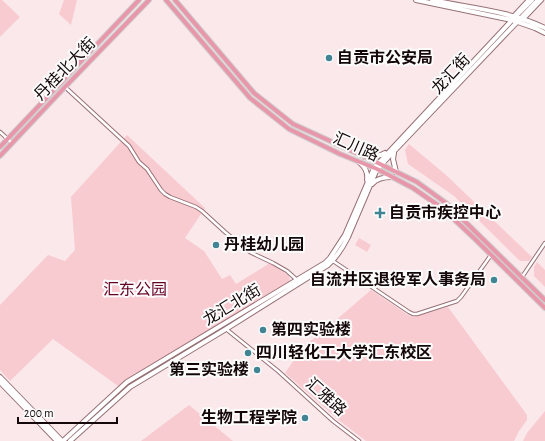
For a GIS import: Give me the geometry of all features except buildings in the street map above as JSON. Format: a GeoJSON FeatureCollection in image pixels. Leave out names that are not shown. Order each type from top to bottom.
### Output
{"type":"FeatureCollection","features":[{"type":"Feature","properties":{"kind":"main road","name":"丹桂北大街"},"geometry":{"type":"LineString","coordinates":[[0,147],[139,0]]}},
{"type":"Feature","properties":{"kind":"main road","name":"丹桂北大街"},"geometry":{"type":"LineString","coordinates":[[0,156],[149,0]]}},
{"type":"Feature","properties":{"kind":"main road","name":"汇川路"},"geometry":{"type":"LineString","coordinates":[[166,0],[250,98],[289,129],[340,154],[375,168],[413,188],[442,208],[545,308]]}},
{"type":"Feature","properties":{"kind":"main road","name":"汇川路"},"geometry":{"type":"LineString","coordinates":[[175,0],[254,93],[293,124],[416,182],[446,204],[545,300]]}},
{"type":"Feature","properties":{"kind":"main road"},"geometry":{"type":"LineString","coordinates":[[416,0],[443,3]]}},
{"type":"Feature","properties":{"kind":"main road"},"geometry":{"type":"LineString","coordinates":[[432,0],[517,18],[545,28]]}},
{"type":"Feature","properties":{"kind":"main road","name":"龙汇街"},"geometry":{"type":"LineString","coordinates":[[380,164],[517,18],[532,0]]}},
{"type":"Feature","properties":{"kind":"main road","name":"龙汇街"},"geometry":{"type":"LineString","coordinates":[[517,18],[538,0]]}},
{"type":"Feature","properties":{"kind":"main road"},"geometry":{"type":"LineString","coordinates":[[517,18],[545,33]]}},
{"type":"Feature","properties":{"kind":"main road"},"geometry":{"type":"LineString","coordinates":[[365,157],[375,156],[392,150],[396,172]]}},
{"type":"Feature","properties":{"kind":"main road"},"geometry":{"type":"LineString","coordinates":[[358,161],[365,169],[367,186]]}},
{"type":"Feature","properties":{"kind":"main road","name":"龙汇北街"},"geometry":{"type":"LineString","coordinates":[[62,441],[127,382],[297,280],[330,258],[345,235],[375,168],[380,164]]}},
{"type":"Feature","properties":{"kind":"main road"},"geometry":{"type":"LineString","coordinates":[[367,186],[382,177],[392,177]]}},
{"type":"Feature","properties":{"kind":"main road","name":"龙汇北街"},"geometry":{"type":"LineString","coordinates":[[70,441],[124,391],[313,275],[333,261],[348,237],[367,186]]}},
{"type":"Feature","properties":{"kind":"main road"},"geometry":{"type":"LineString","coordinates":[[0,378],[62,441]]}},
{"type":"Feature","properties":{"kind":"main road"},"geometry":{"type":"LineString","coordinates":[[0,382],[57,441]]}},
{"type":"Feature","properties":{"kind":"street"},"geometry":{"type":"LineString","coordinates":[[517,18],[528,0]]}},
{"type":"Feature","properties":{"kind":"street"},"geometry":{"type":"LineString","coordinates":[[517,18],[542,0]]}},
{"type":"Feature","properties":{"kind":"street"},"geometry":{"type":"LineString","coordinates":[[65,87],[129,146],[139,162],[165,194],[196,207],[250,252],[287,271],[297,280]]}},
{"type":"Feature","properties":{"kind":"street"},"geometry":{"type":"LineString","coordinates":[[0,132],[12,144]]}},
{"type":"Feature","properties":{"kind":"street"},"geometry":{"type":"LineString","coordinates":[[522,277],[545,243]]}},
{"type":"Feature","properties":{"kind":"street"},"geometry":{"type":"LineString","coordinates":[[333,261],[409,312],[417,314],[457,301],[491,255]]}},
{"type":"Feature","properties":{"kind":"street","name":"汇雅路"},"geometry":{"type":"LineString","coordinates":[[226,329],[278,371],[358,441]]}},
{"type":"Feature","properties":{"kind":"green space"},"geometry":{"type":"Polygon","coordinates":[[[0,0],[2,0],[20,17],[0,37],[0,0]]]}},
{"type":"Feature","properties":{"kind":"green space"},"geometry":{"type":"Polygon","coordinates":[[[64,0],[77,0],[71,25],[59,14],[64,0]]]}},
{"type":"Feature","properties":{"kind":"green space","name":"汇东公园"},"geometry":{"type":"Polygon","coordinates":[[[127,135],[205,208],[185,238],[204,251],[222,279],[230,275],[236,284],[270,263],[289,276],[290,281],[118,386],[53,339],[10,381],[0,370],[0,305],[48,255],[65,261],[75,250],[71,197],[127,135]]]}},
{"type":"Feature","properties":{"kind":"green space"},"geometry":{"type":"Polygon","coordinates":[[[409,144],[446,175],[532,257],[529,261],[520,261],[454,196],[408,164],[405,150],[409,144]]]}},
{"type":"Feature","properties":{"kind":"green space"},"geometry":{"type":"Polygon","coordinates":[[[359,238],[371,245],[367,252],[355,245],[359,238]]]}},
{"type":"Feature","properties":{"kind":"green space"},"geometry":{"type":"Polygon","coordinates":[[[537,262],[545,270],[545,287],[534,276],[534,267],[537,262]]]}},
{"type":"Feature","properties":{"kind":"green space"},"geometry":{"type":"Polygon","coordinates":[[[371,290],[413,317],[448,307],[527,415],[527,420],[514,441],[366,441],[340,421],[285,373],[303,347],[371,290]]]}},
{"type":"Feature","properties":{"kind":"green space"},"geometry":{"type":"Polygon","coordinates":[[[189,405],[233,441],[141,441],[189,405]]]}},
{"type":"Feature","properties":{"kind":"green space"},"geometry":{"type":"Polygon","coordinates":[[[545,411],[545,441],[523,441],[527,433],[545,411]]]}},
{"type":"Feature","properties":{"kind":"place","name":"自贡市公安局"},"geometry":{"type":"Point","coordinates":[329,58]}},
{"type":"Feature","properties":{"kind":"place","name":"自贡市疾控中心"},"geometry":{"type":"Point","coordinates":[380,213]}},
{"type":"Feature","properties":{"kind":"place","name":"丹桂幼儿园"},"geometry":{"type":"Point","coordinates":[216,245]}},
{"type":"Feature","properties":{"kind":"place","name":"自流井区退役军人事务局"},"geometry":{"type":"Point","coordinates":[494,280]}},
{"type":"Feature","properties":{"kind":"place","name":"第四实验楼"},"geometry":{"type":"Point","coordinates":[263,330]}},
{"type":"Feature","properties":{"kind":"place","name":"四川轻化工大学汇东校区"},"geometry":{"type":"Point","coordinates":[248,353]}},
{"type":"Feature","properties":{"kind":"place","name":"第三实验楼"},"geometry":{"type":"Point","coordinates":[257,370]}},
{"type":"Feature","properties":{"kind":"place","name":"生物工程学院"},"geometry":{"type":"Point","coordinates":[305,418]}}]}
